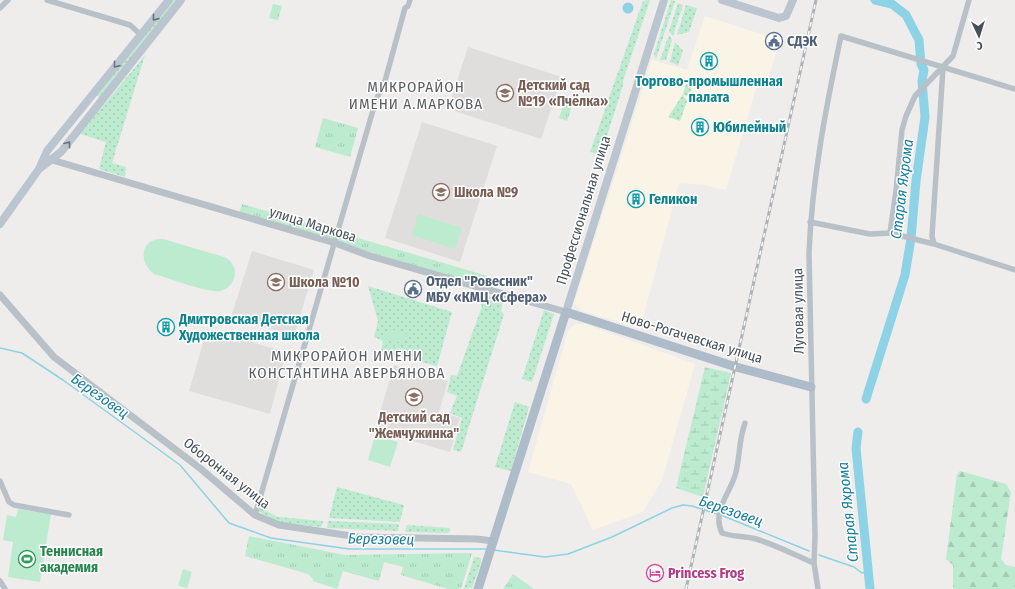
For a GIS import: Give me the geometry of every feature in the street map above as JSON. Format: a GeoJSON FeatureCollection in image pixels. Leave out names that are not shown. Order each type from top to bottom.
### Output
{"type":"FeatureCollection","features":[{"type":"Feature","properties":{"kind":"main road"},"geometry":{"type":"LineString","coordinates":[[0,224],[39,169],[45,154],[169,0]]}},
{"type":"Feature","properties":{"kind":"main road"},"geometry":{"type":"LineString","coordinates":[[39,169],[61,152],[181,0]]}},
{"type":"Feature","properties":{"kind":"main road","name":"Профессиональная улица"},"geometry":{"type":"LineString","coordinates":[[478,589],[664,0]]}},
{"type":"Feature","properties":{"kind":"main road"},"geometry":{"type":"LineString","coordinates":[[722,0],[779,18],[786,16],[794,0]]}},
{"type":"Feature","properties":{"kind":"main road"},"geometry":{"type":"LineString","coordinates":[[92,96],[100,103]]}},
{"type":"Feature","properties":{"kind":"main road"},"geometry":{"type":"LineString","coordinates":[[45,154],[52,160]]}},
{"type":"Feature","properties":{"kind":"main road","name":"Ново-Рогачевская улица"},"geometry":{"type":"LineString","coordinates":[[566,312],[736,366],[811,387]]}},
{"type":"Feature","properties":{"kind":"street"},"geometry":{"type":"LineString","coordinates":[[0,8],[8,0]]}},
{"type":"Feature","properties":{"kind":"street"},"geometry":{"type":"LineString","coordinates":[[47,0],[130,24],[141,35]]}},
{"type":"Feature","properties":{"kind":"street"},"geometry":{"type":"LineString","coordinates":[[255,515],[376,100],[385,81],[405,8],[408,6],[410,0]]}},
{"type":"Feature","properties":{"kind":"street"},"geometry":{"type":"LineString","coordinates":[[890,233],[902,130],[906,116],[915,96],[953,56],[969,0]]}},
{"type":"Feature","properties":{"kind":"street","name":"Луговая улица"},"geometry":{"type":"LineString","coordinates":[[818,589],[814,563],[815,536],[809,253],[810,222],[826,111],[841,36],[943,68]]}},
{"type":"Feature","properties":{"kind":"street"},"geometry":{"type":"LineString","coordinates":[[943,68],[1015,89]]}},
{"type":"Feature","properties":{"kind":"street"},"geometry":{"type":"LineString","coordinates":[[934,244],[933,228],[943,68]]}},
{"type":"Feature","properties":{"kind":"street","name":"улица Маркова"},"geometry":{"type":"LineString","coordinates":[[52,160],[335,243],[370,256],[566,312]]}},
{"type":"Feature","properties":{"kind":"street"},"geometry":{"type":"LineString","coordinates":[[810,222],[870,234],[890,233],[934,244],[1015,270]]}},
{"type":"Feature","properties":{"kind":"street","name":"Оборонная улица"},"geometry":{"type":"LineString","coordinates":[[0,295],[54,357],[201,469],[255,515],[279,525],[358,537],[478,539],[492,547]]}},
{"type":"Feature","properties":{"kind":"street"},"geometry":{"type":"LineString","coordinates":[[745,423],[740,442],[736,471],[733,481],[725,494],[719,515],[722,533],[730,536],[754,539],[768,543],[814,563]]}},
{"type":"Feature","properties":{"kind":"street"},"geometry":{"type":"LineString","coordinates":[[0,481],[9,502],[14,505],[69,515]]}},
{"type":"Feature","properties":{"kind":"street"},"geometry":{"type":"LineString","coordinates":[[0,580],[5,589]]}},
{"type":"Feature","properties":{"kind":"shaded area"},"geometry":{"type":"Polygon","coordinates":[[[705,16],[780,40],[766,85],[757,85],[726,190],[704,185],[679,183],[640,329],[580,310],[574,303],[652,60],[687,70],[705,16]]]}},
{"type":"Feature","properties":{"kind":"shaded area","name":"Детский сад №19 «Пчёлка»"},"geometry":{"type":"Polygon","coordinates":[[[468,47],[562,77],[541,139],[448,109],[468,47]]]}},
{"type":"Feature","properties":{"kind":"shaded area","name":"Школа №9"},"geometry":{"type":"Polygon","coordinates":[[[422,122],[497,146],[460,262],[385,238],[422,122]]]}},
{"type":"Feature","properties":{"kind":"shaded area","name":"Школа №10"},"geometry":{"type":"Polygon","coordinates":[[[252,251],[314,270],[294,336],[231,317],[252,251]]]}},
{"type":"Feature","properties":{"kind":"shaded area"},"geometry":{"type":"Polygon","coordinates":[[[575,324],[585,324],[695,364],[662,480],[643,512],[593,530],[571,484],[528,472],[568,331],[575,324]]]}},
{"type":"Feature","properties":{"kind":"shaded area"},"geometry":{"type":"Polygon","coordinates":[[[207,329],[286,352],[270,414],[189,391],[207,329]]]}},
{"type":"Feature","properties":{"kind":"shaded area","name":"Детский сад \"Жемчужинка\""},"geometry":{"type":"Polygon","coordinates":[[[394,365],[448,381],[439,412],[460,418],[450,452],[375,430],[394,365]]]}},
{"type":"Feature","properties":{"kind":"green space"},"geometry":{"type":"Polygon","coordinates":[[[172,0],[178,0],[100,98],[96,95],[172,0]]]}},
{"type":"Feature","properties":{"kind":"green space"},"geometry":{"type":"Polygon","coordinates":[[[650,0],[623,81],[601,155],[590,152],[643,1],[650,0]]]}},
{"type":"Feature","properties":{"kind":"green space"},"geometry":{"type":"Polygon","coordinates":[[[671,0],[675,1],[656,59],[654,54],[671,0]]]}},
{"type":"Feature","properties":{"kind":"green space"},"geometry":{"type":"Polygon","coordinates":[[[678,3],[683,5],[673,36],[669,31],[678,3]]]}},
{"type":"Feature","properties":{"kind":"green space"},"geometry":{"type":"Polygon","coordinates":[[[273,4],[282,6],[278,20],[269,18],[273,4]]]}},
{"type":"Feature","properties":{"kind":"green space"},"geometry":{"type":"Polygon","coordinates":[[[686,5],[697,8],[689,32],[677,35],[686,5]]]}},
{"type":"Feature","properties":{"kind":"green space"},"geometry":{"type":"Polygon","coordinates":[[[669,35],[672,40],[666,60],[660,60],[669,35]]]}},
{"type":"Feature","properties":{"kind":"green space"},"geometry":{"type":"Polygon","coordinates":[[[675,42],[683,51],[678,65],[670,62],[675,42]]]}},
{"type":"Feature","properties":{"kind":"green space"},"geometry":{"type":"Polygon","coordinates":[[[145,55],[112,163],[126,167],[125,177],[99,169],[106,142],[80,134],[145,55]]]}},
{"type":"Feature","properties":{"kind":"green space"},"geometry":{"type":"Polygon","coordinates":[[[686,84],[692,86],[689,96],[683,95],[687,101],[680,121],[668,117],[683,94],[686,84]]]}},
{"type":"Feature","properties":{"kind":"green space"},"geometry":{"type":"Polygon","coordinates":[[[565,100],[573,103],[567,121],[559,118],[565,100]]]}},
{"type":"Feature","properties":{"kind":"green space"},"geometry":{"type":"Polygon","coordinates":[[[323,118],[358,128],[350,157],[315,147],[323,118]]]}},
{"type":"Feature","properties":{"kind":"green space"},"geometry":{"type":"Polygon","coordinates":[[[242,204],[488,276],[486,287],[239,213],[242,204]]]}},
{"type":"Feature","properties":{"kind":"green space"},"geometry":{"type":"Polygon","coordinates":[[[418,214],[462,228],[455,249],[412,235],[418,214]]]}},
{"type":"Feature","properties":{"kind":"green space"},"geometry":{"type":"Polygon","coordinates":[[[163,239],[226,258],[234,268],[235,274],[232,283],[226,289],[214,291],[198,288],[154,274],[145,263],[144,252],[146,246],[150,242],[163,239]]]}},
{"type":"Feature","properties":{"kind":"green space"},"geometry":{"type":"Polygon","coordinates":[[[368,286],[452,312],[437,366],[381,352],[383,341],[374,337],[378,321],[368,286]]]}},
{"type":"Feature","properties":{"kind":"green space"},"geometry":{"type":"Polygon","coordinates":[[[477,291],[503,300],[501,311],[504,314],[461,452],[453,450],[462,418],[450,413],[457,396],[447,392],[451,375],[457,376],[482,306],[476,301],[477,291]]]}},
{"type":"Feature","properties":{"kind":"green space"},"geometry":{"type":"Polygon","coordinates":[[[544,310],[554,314],[532,382],[522,379],[544,310]]]}},
{"type":"Feature","properties":{"kind":"green space"},"geometry":{"type":"Polygon","coordinates":[[[388,328],[407,334],[404,344],[385,338],[388,328]]]}},
{"type":"Feature","properties":{"kind":"green space"},"geometry":{"type":"Polygon","coordinates":[[[705,367],[731,373],[703,497],[676,488],[705,367]]]}},
{"type":"Feature","properties":{"kind":"green space"},"geometry":{"type":"Polygon","coordinates":[[[515,402],[529,407],[511,471],[495,467],[515,402]]]}},
{"type":"Feature","properties":{"kind":"green space"},"geometry":{"type":"Polygon","coordinates":[[[375,435],[398,442],[390,467],[368,460],[375,435]]]}},
{"type":"Feature","properties":{"kind":"green space"},"geometry":{"type":"Polygon","coordinates":[[[960,471],[1006,484],[1011,492],[1001,559],[1006,565],[1015,567],[1015,589],[953,589],[953,565],[946,559],[957,474],[960,471]]]}},
{"type":"Feature","properties":{"kind":"green space"},"geometry":{"type":"Polygon","coordinates":[[[337,487],[404,505],[400,522],[329,518],[337,487]]]}},
{"type":"Feature","properties":{"kind":"green space"},"geometry":{"type":"Polygon","coordinates":[[[260,508],[278,517],[323,521],[321,527],[277,522],[258,511],[260,508]]]}},
{"type":"Feature","properties":{"kind":"green space","name":"Теннисная академия"},"geometry":{"type":"Polygon","coordinates":[[[18,509],[51,514],[40,582],[8,577],[13,542],[3,540],[7,515],[16,517],[18,509]]]}},
{"type":"Feature","properties":{"kind":"green space"},"geometry":{"type":"Polygon","coordinates":[[[328,521],[399,524],[398,531],[327,528],[328,521]]]}},
{"type":"Feature","properties":{"kind":"green space"},"geometry":{"type":"Polygon","coordinates":[[[407,525],[450,528],[449,533],[405,532],[407,525]]]}},
{"type":"Feature","properties":{"kind":"green space"},"geometry":{"type":"Polygon","coordinates":[[[249,536],[345,555],[472,553],[461,589],[448,589],[401,575],[403,567],[384,562],[379,581],[343,571],[337,589],[313,581],[308,574],[245,556],[249,536]]]}},
{"type":"Feature","properties":{"kind":"green space"},"geometry":{"type":"Polygon","coordinates":[[[474,557],[481,558],[481,563],[472,588],[464,589],[474,557]]]}},
{"type":"Feature","properties":{"kind":"green space"},"geometry":{"type":"Polygon","coordinates":[[[183,569],[192,572],[187,588],[178,586],[183,569]]]}},
{"type":"Feature","properties":{"kind":"green space"},"geometry":{"type":"Polygon","coordinates":[[[513,574],[534,589],[503,589],[513,574]]]}},
{"type":"Feature","properties":{"kind":"water"},"geometry":{"type":"Polygon","coordinates":[[[628,2],[632,4],[634,8],[632,12],[628,14],[624,12],[622,8],[624,4],[628,2]]]}},
{"type":"Feature","properties":{"kind":"waterway","name":"Старая Яхрома"},"geometry":{"type":"LineString","coordinates":[[866,399],[905,275],[911,238],[916,181],[925,117],[922,81],[924,70],[921,64],[919,40],[906,15],[892,4],[875,0]]}},
{"type":"Feature","properties":{"kind":"waterway","name":"Березовец"},"geometry":{"type":"LineString","coordinates":[[0,348],[22,353],[63,380],[180,465],[229,523],[271,538],[349,549],[488,549]]}},
{"type":"Feature","properties":{"kind":"waterway","name":"Старая Яхрома"},"geometry":{"type":"LineString","coordinates":[[858,432],[856,448],[870,589]]}},
{"type":"Feature","properties":{"kind":"waterway","name":"Березовец"},"geometry":{"type":"LineString","coordinates":[[493,550],[545,557],[568,554],[612,537],[672,508],[683,505],[692,506],[717,514]]}},
{"type":"Feature","properties":{"kind":"waterway","name":"Березовец"},"geometry":{"type":"LineString","coordinates":[[721,515],[809,551]]}},
{"type":"Feature","properties":{"kind":"waterway","name":"Березовец"},"geometry":{"type":"LineString","coordinates":[[819,555],[854,567],[862,573],[868,571]]}},
{"type":"Feature","properties":{"kind":"railway"},"geometry":{"type":"LineString","coordinates":[[686,589],[816,0]]}},
{"type":"Feature","properties":{"kind":"place","name":"СДЭК"},"geometry":{"type":"Point","coordinates":[774,41]}},
{"type":"Feature","properties":{"kind":"place","name":"Торгово-промышленная палата"},"geometry":{"type":"Point","coordinates":[709,61]}},
{"type":"Feature","properties":{"kind":"place","name":"Детский сад №19 «Пчёлка»"},"geometry":{"type":"Point","coordinates":[505,93]}},
{"type":"Feature","properties":{"kind":"place","name":"Юбилейный"},"geometry":{"type":"Point","coordinates":[700,127]}},
{"type":"Feature","properties":{"kind":"place","name":"Школа №9"},"geometry":{"type":"Point","coordinates":[441,192]}},
{"type":"Feature","properties":{"kind":"place","name":"Геликон"},"geometry":{"type":"Point","coordinates":[636,199]}},
{"type":"Feature","properties":{"kind":"place","name":"Школа №10"},"geometry":{"type":"Point","coordinates":[276,282]}},
{"type":"Feature","properties":{"kind":"place","name":"Отдел \"Ровесник\" МБУ «КМЦ «Сфера»"},"geometry":{"type":"Point","coordinates":[413,289]}},
{"type":"Feature","properties":{"kind":"place","name":"Дмитровская Детская Художественная школа"},"geometry":{"type":"Point","coordinates":[166,327]}},
{"type":"Feature","properties":{"kind":"place","name":"Детский сад \"Жемчужинка\""},"geometry":{"type":"Point","coordinates":[414,397]}},
{"type":"Feature","properties":{"kind":"place","name":"Теннисная академия"},"geometry":{"type":"Point","coordinates":[27,559]}},
{"type":"Feature","properties":{"kind":"place","name":"Princess Frog"},"geometry":{"type":"Point","coordinates":[655,573]}},
{"type":"Feature","properties":{"kind":"district","name":"МИКРОРАЙОН ИМЕНИ А.МАРКОВА"},"geometry":{"type":"Point","coordinates":[416,96]}},
{"type":"Feature","properties":{"kind":"district","name":"МИКРОРАЙОН ИМЕНИ КОНСТАНТИНА АВЕРЬЯНОВА"},"geometry":{"type":"Point","coordinates":[347,364]}}]}
